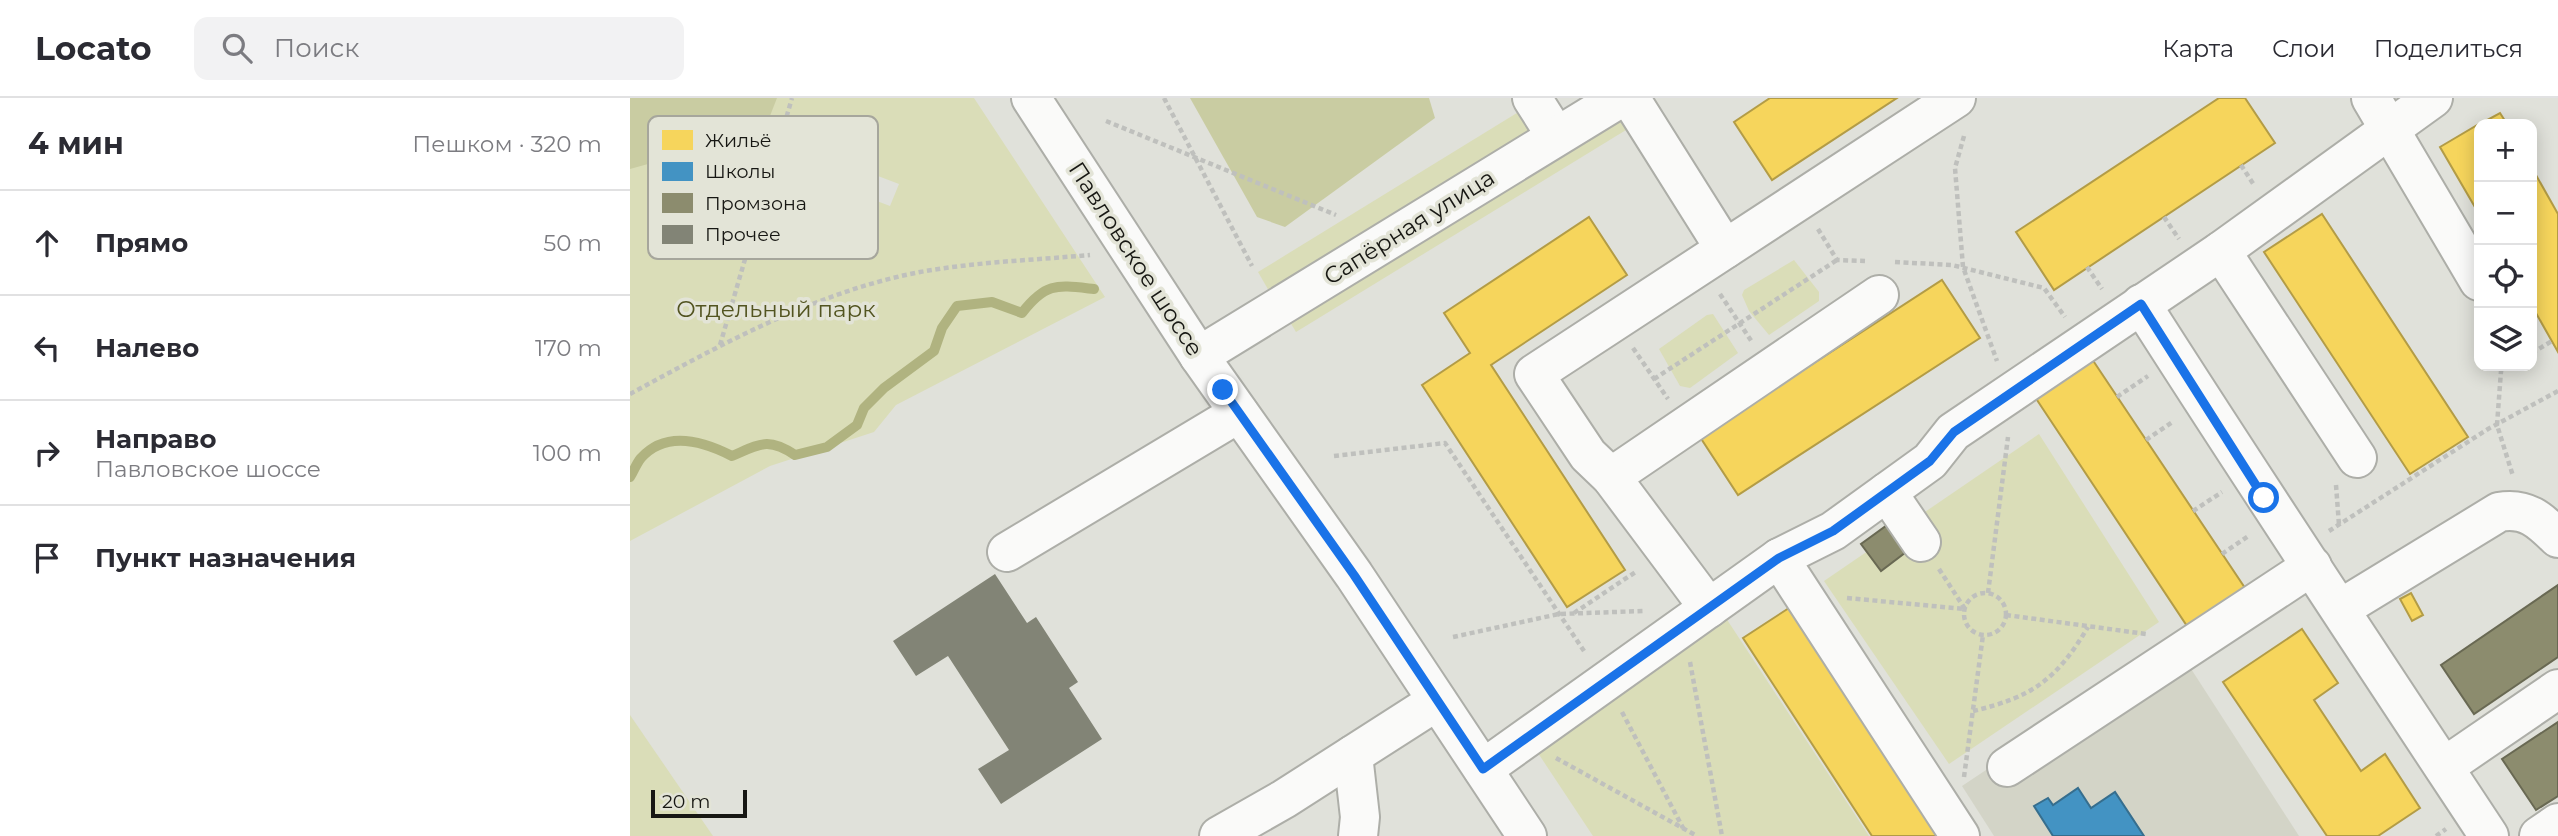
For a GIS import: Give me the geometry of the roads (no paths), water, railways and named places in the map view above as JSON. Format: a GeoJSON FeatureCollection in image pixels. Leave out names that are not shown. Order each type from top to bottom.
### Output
{"type":"FeatureCollection","features":[{"type":"Feature","properties":{"kind":"main road","name":"Павловское шоссе"},"geometry":{"type":"LineString","coordinates":[[1031,98],[1199,356],[1354,575],[1527,836]]}},
{"type":"Feature","properties":{"kind":"main road"},"geometry":{"type":"LineString","coordinates":[[1532,98],[1556,136]]}},
{"type":"Feature","properties":{"kind":"main road","name":"Сапёрная улица"},"geometry":{"type":"LineString","coordinates":[[1199,356],[1620,98]]}},
{"type":"Feature","properties":{"kind":"main road"},"geometry":{"type":"LineString","coordinates":[[1630,98],[1713,257]]}},
{"type":"Feature","properties":{"kind":"main road"},"geometry":{"type":"LineString","coordinates":[[1483,769],[1605,683],[1683,615],[1779,558],[1833,531],[1930,461],[1954,432],[2221,251],[2381,113],[2433,98]]}},
{"type":"Feature","properties":{"kind":"main road"},"geometry":{"type":"LineString","coordinates":[[2381,113],[2474,272]]}},
{"type":"Feature","properties":{"kind":"main road"},"geometry":{"type":"LineString","coordinates":[[1683,615],[1667,551],[1611,477],[1588,456],[1534,374],[1713,257],[1961,115]]}},
{"type":"Feature","properties":{"kind":"main road"},"geometry":{"type":"LineString","coordinates":[[2221,251],[2357,458]]}},
{"type":"Feature","properties":{"kind":"main road"},"geometry":{"type":"LineString","coordinates":[[1611,477],[1769,369],[1881,273]]}},
{"type":"Feature","properties":{"kind":"main road"},"geometry":{"type":"LineString","coordinates":[[2141,304],[2264,498],[2489,836]]}},
{"type":"Feature","properties":{"kind":"main road"},"geometry":{"type":"LineString","coordinates":[[1007,552],[1239,413]]}},
{"type":"Feature","properties":{"kind":"main road"},"geometry":{"type":"LineString","coordinates":[[1887,492],[1921,542]]}},
{"type":"Feature","properties":{"kind":"main road"},"geometry":{"type":"LineString","coordinates":[[2340,609],[2499,512],[2514,509],[2529,513],[2558,538]]}},
{"type":"Feature","properties":{"kind":"main road"},"geometry":{"type":"LineString","coordinates":[[1779,558],[1958,833]]}},
{"type":"Feature","properties":{"kind":"main road"},"geometry":{"type":"LineString","coordinates":[[2007,767],[2199,640],[2306,558]]}},
{"type":"Feature","properties":{"kind":"main road"},"geometry":{"type":"LineString","coordinates":[[2444,767],[2558,690]]}},
{"type":"Feature","properties":{"kind":"main road"},"geometry":{"type":"LineString","coordinates":[[1219,836],[1437,701]]}},
{"type":"Feature","properties":{"kind":"main road"},"geometry":{"type":"LineString","coordinates":[[1353,755],[1360,817],[1358,836]]}},
{"type":"Feature","properties":{"kind":"main road"},"geometry":{"type":"LineString","coordinates":[[2539,836],[2558,823]]}},
{"type":"Feature","properties":{"kind":"waterway"},"geometry":{"type":"LineString","coordinates":[[630,477],[639,460],[651,449],[673,441],[709,446],[732,456],[764,444],[778,446],[795,455],[827,447],[857,425],[864,408],[884,388],[934,351],[942,328],[957,306],[992,302],[1022,313],[1038,296],[1053,288],[1094,289]]}},
{"type":"Feature","properties":{"kind":"park label","name":"Отдельный парк"},"geometry":{"type":"Point","coordinates":[776,309]}}]}
